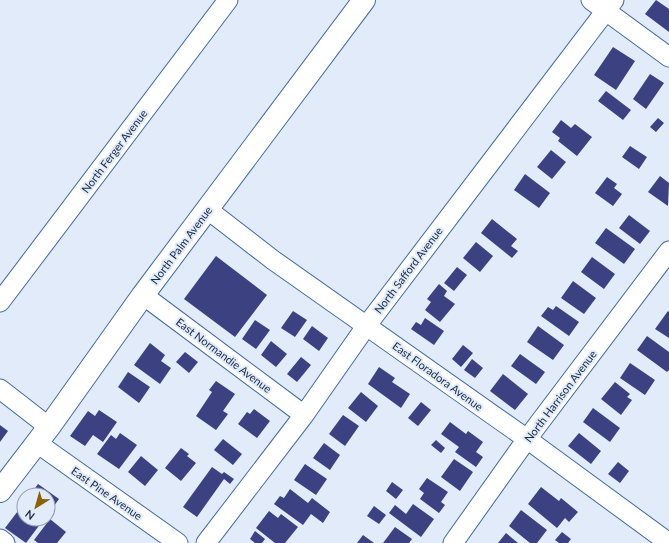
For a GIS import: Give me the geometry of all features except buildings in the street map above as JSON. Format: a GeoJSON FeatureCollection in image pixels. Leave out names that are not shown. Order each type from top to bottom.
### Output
{"type":"FeatureCollection","features":[{"type":"Feature","properties":{"kind":"main road","name":"North Palm Avenue"},"geometry":{"type":"LineString","coordinates":[[0,491],[43,435],[143,295],[364,0]]}},
{"type":"Feature","properties":{"kind":"street","name":"North Ferger Avenue"},"geometry":{"type":"LineString","coordinates":[[0,302],[228,0]]}},
{"type":"Feature","properties":{"kind":"street"},"geometry":{"type":"LineString","coordinates":[[591,0],[610,6],[669,57]]}},
{"type":"Feature","properties":{"kind":"street","name":"North Safford Avenue"},"geometry":{"type":"LineString","coordinates":[[206,543],[304,415],[367,325],[610,6]]}},
{"type":"Feature","properties":{"kind":"street","name":"East Floradora Avenue"},"geometry":{"type":"LineString","coordinates":[[207,209],[273,260],[527,439],[669,543]]}},
{"type":"Feature","properties":{"kind":"street","name":"North Harrison Avenue"},"geometry":{"type":"LineString","coordinates":[[452,543],[527,439],[669,251]]}},
{"type":"Feature","properties":{"kind":"street","name":"East Normandie Avenue"},"geometry":{"type":"LineString","coordinates":[[143,295],[304,415]]}},
{"type":"Feature","properties":{"kind":"street","name":"East Pine Avenue"},"geometry":{"type":"LineString","coordinates":[[0,389],[43,435],[178,543]]}},
{"type":"Feature","properties":{"kind":"street"},"geometry":{"type":"LineString","coordinates":[[0,539],[5,543]]}}]}
